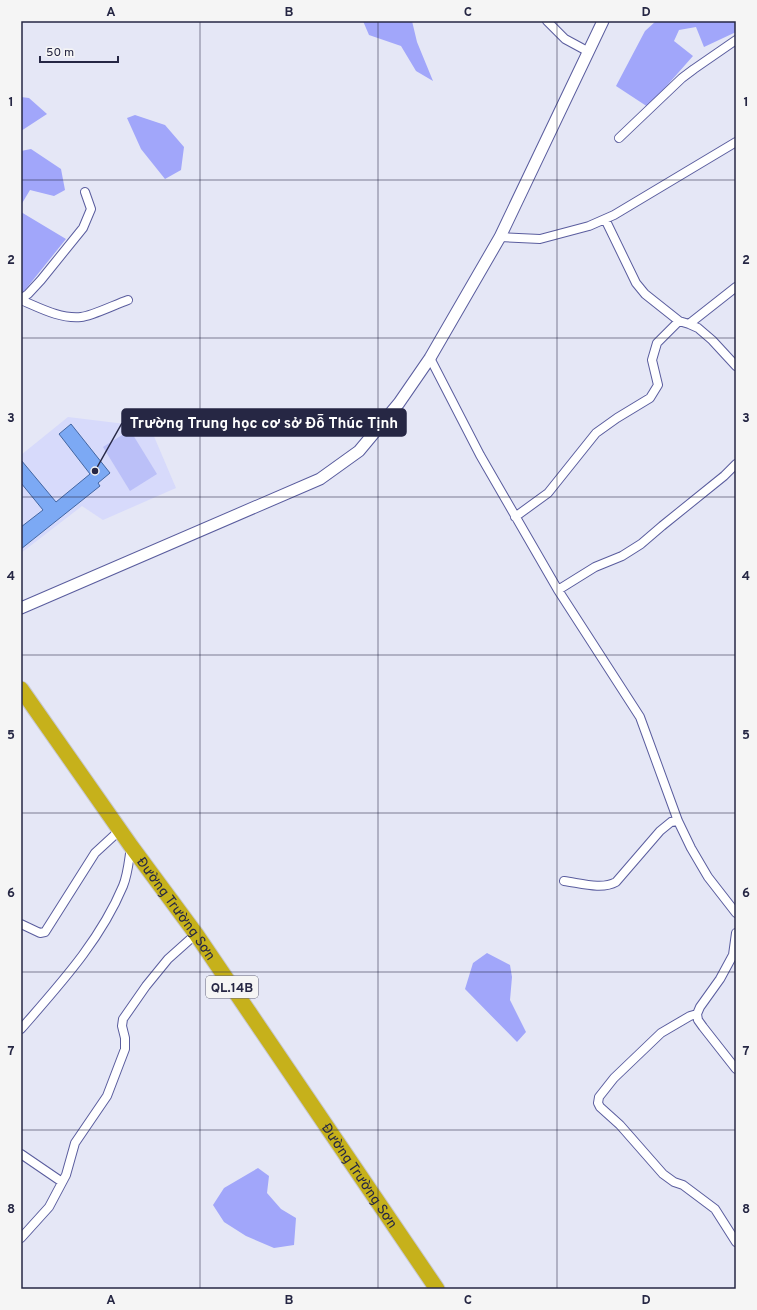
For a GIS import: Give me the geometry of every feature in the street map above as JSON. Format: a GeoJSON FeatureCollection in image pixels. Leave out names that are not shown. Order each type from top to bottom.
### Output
{"type":"FeatureCollection","features":[{"type":"Feature","properties":{"kind":"highway","name":"Đường Trường Sơn"},"geometry":{"type":"LineString","coordinates":[[21,689],[131,846],[196,934],[437,1289]]}},
{"type":"Feature","properties":{"kind":"street"},"geometry":{"type":"LineString","coordinates":[[547,21],[564,39],[589,52]]}},
{"type":"Feature","properties":{"kind":"street"},"geometry":{"type":"LineString","coordinates":[[21,608],[320,479],[359,451],[398,402],[430,358],[500,237],[604,21]]}},
{"type":"Feature","properties":{"kind":"street"},"geometry":{"type":"LineString","coordinates":[[619,138],[682,78],[736,40]]}},
{"type":"Feature","properties":{"kind":"street"},"geometry":{"type":"LineString","coordinates":[[500,237],[540,239],[589,226],[614,215],[736,142]]}},
{"type":"Feature","properties":{"kind":"street"},"geometry":{"type":"LineString","coordinates":[[85,192],[91,209],[83,228],[41,280],[21,299],[49,312],[69,317],[82,317],[128,300]]}},
{"type":"Feature","properties":{"kind":"street"},"geometry":{"type":"LineString","coordinates":[[605,219],[636,283],[645,294],[679,321],[698,328],[712,340],[736,366]]}},
{"type":"Feature","properties":{"kind":"street"},"geometry":{"type":"LineString","coordinates":[[689,324],[736,287]]}},
{"type":"Feature","properties":{"kind":"street"},"geometry":{"type":"LineString","coordinates":[[515,517],[548,493],[596,433],[650,398],[658,385],[652,360],[657,343],[679,321]]}},
{"type":"Feature","properties":{"kind":"street"},"geometry":{"type":"LineString","coordinates":[[430,358],[480,455],[515,517],[558,590],[640,717],[678,821],[691,848],[708,877],[736,913]]}},
{"type":"Feature","properties":{"kind":"street"},"geometry":{"type":"LineString","coordinates":[[558,590],[595,567],[622,556],[641,544],[724,476],[736,464]]}},
{"type":"Feature","properties":{"kind":"street"},"geometry":{"type":"LineString","coordinates":[[564,881],[600,886],[611,885],[616,882],[660,831],[671,822],[678,821]]}},
{"type":"Feature","properties":{"kind":"street"},"geometry":{"type":"LineString","coordinates":[[21,924],[40,933],[45,932],[95,853],[120,830]]}},
{"type":"Feature","properties":{"kind":"street"},"geometry":{"type":"LineString","coordinates":[[21,1029],[73,969],[101,929],[124,884],[131,846]]}},
{"type":"Feature","properties":{"kind":"street"},"geometry":{"type":"LineString","coordinates":[[736,933],[734,954],[720,979],[700,1007],[697,1014],[698,1020],[736,1069]]}},
{"type":"Feature","properties":{"kind":"street"},"geometry":{"type":"LineString","coordinates":[[21,1238],[49,1207],[62,1182],[75,1144],[107,1096],[125,1049],[125,1038],[122,1026],[123,1019],[146,986],[168,959],[196,934]]}},
{"type":"Feature","properties":{"kind":"street"},"geometry":{"type":"LineString","coordinates":[[697,1014],[690,1016],[661,1033],[614,1078],[599,1097],[598,1103],[600,1107],[620,1125],[664,1174],[674,1182],[683,1185],[714,1209],[736,1242]]}},
{"type":"Feature","properties":{"kind":"street"},"geometry":{"type":"LineString","coordinates":[[21,1154],[62,1182]]}},
{"type":"Feature","properties":{"kind":"shaded area"},"geometry":{"type":"Polygon","coordinates":[[[363,21],[412,21],[417,42],[433,81],[416,71],[401,46],[369,35],[363,21]]]}},
{"type":"Feature","properties":{"kind":"shaded area"},"geometry":{"type":"Polygon","coordinates":[[[656,21],[735,21],[736,32],[704,47],[696,27],[679,30],[674,41],[693,56],[648,107],[616,86],[645,31],[656,21]]]}},
{"type":"Feature","properties":{"kind":"shaded area"},"geometry":{"type":"Polygon","coordinates":[[[21,97],[29,98],[47,114],[21,131],[21,97]]]}},
{"type":"Feature","properties":{"kind":"shaded area"},"geometry":{"type":"Polygon","coordinates":[[[135,115],[165,125],[184,147],[181,170],[165,179],[141,149],[127,118],[135,115]]]}},
{"type":"Feature","properties":{"kind":"shaded area"},"geometry":{"type":"Polygon","coordinates":[[[31,149],[61,169],[65,190],[54,196],[30,190],[21,205],[21,151],[31,149]]]}},
{"type":"Feature","properties":{"kind":"shaded area"},"geometry":{"type":"Polygon","coordinates":[[[21,212],[66,239],[21,295],[21,212]]]}},
{"type":"Feature","properties":{"kind":"shaded area"},"geometry":{"type":"Polygon","coordinates":[[[68,417],[150,427],[176,488],[103,520],[82,506],[21,553],[21,455],[68,417]]]}},
{"type":"Feature","properties":{"kind":"shaded area"},"geometry":{"type":"Polygon","coordinates":[[[130,430],[157,474],[130,491],[103,447],[130,430]]]}},
{"type":"Feature","properties":{"kind":"shaded area"},"geometry":{"type":"Polygon","coordinates":[[[487,953],[510,965],[512,977],[510,1000],[526,1032],[517,1042],[465,989],[473,963],[487,953]]]}},
{"type":"Feature","properties":{"kind":"shaded area"},"geometry":{"type":"Polygon","coordinates":[[[258,1168],[269,1176],[267,1193],[281,1209],[296,1218],[294,1245],[274,1248],[246,1236],[224,1222],[213,1205],[224,1188],[258,1168]]]}},
{"type":"Feature","properties":{"kind":"building"},"geometry":{"type":"Polygon","coordinates":[[[71,424],[110,473],[98,483],[100,486],[21,549],[21,527],[43,510],[21,483],[21,460],[56,502],[90,474],[59,434],[71,424]]]}},
{"type":"Feature","properties":{"kind":"place","name":"Trường Trung học cơ sở Đỗ Thúc Tịnh"},"geometry":{"type":"Point","coordinates":[95,471]}}]}
